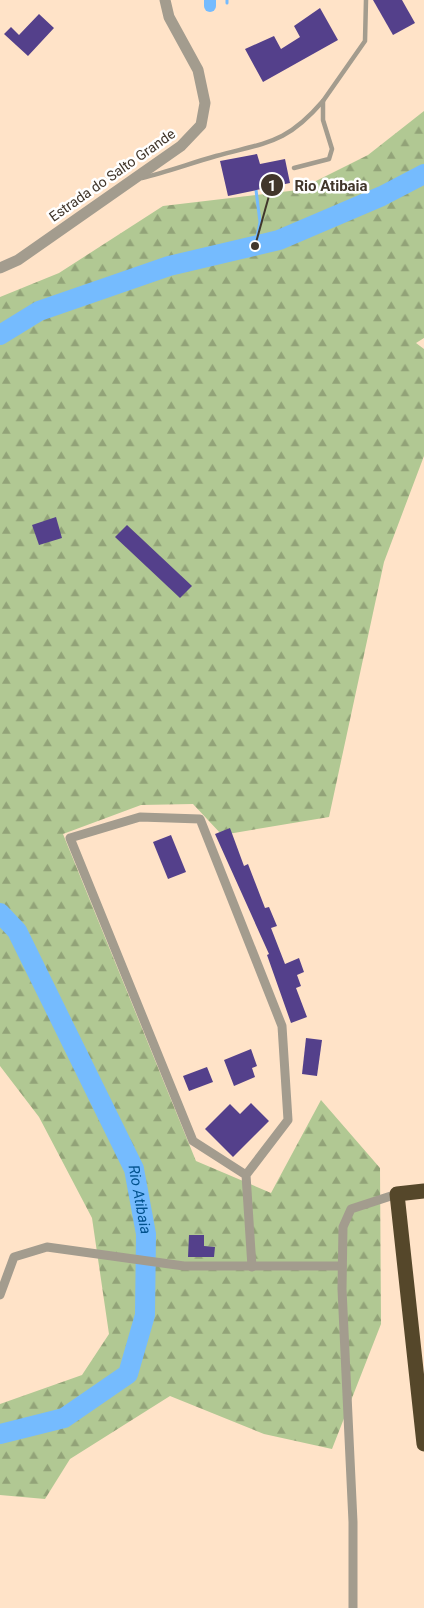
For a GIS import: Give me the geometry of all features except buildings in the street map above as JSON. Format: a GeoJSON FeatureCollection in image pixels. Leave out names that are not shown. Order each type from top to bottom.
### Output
{"type":"FeatureCollection","features":[{"type":"Feature","properties":{"kind":"highway"},"geometry":{"type":"LineString","coordinates":[[424,1191],[397,1194],[424,1444]]}},
{"type":"Feature","properties":{"kind":"street","name":"Estrada do Salto Grande"},"geometry":{"type":"LineString","coordinates":[[0,268],[18,260],[130,182],[190,137],[201,125],[205,103],[198,70],[169,17],[165,0]]}},
{"type":"Feature","properties":{"kind":"street"},"geometry":{"type":"LineString","coordinates":[[246,1175],[193,1140],[70,838],[140,817],[200,819],[282,1026],[288,1120],[246,1175],[252,1268]]}},
{"type":"Feature","properties":{"kind":"street"},"geometry":{"type":"LineString","coordinates":[[353,1608],[353,1522],[342,1266],[343,1227],[351,1210],[397,1194]]}},
{"type":"Feature","properties":{"kind":"street"},"geometry":{"type":"LineString","coordinates":[[0,1296],[14,1257],[47,1248],[111,1258],[184,1266],[252,1268],[342,1266]]}},
{"type":"Feature","properties":{"kind":"lane"},"geometry":{"type":"LineString","coordinates":[[130,182],[214,156],[272,142],[304,123],[322,102],[365,41],[366,0]]}},
{"type":"Feature","properties":{"kind":"lane"},"geometry":{"type":"LineString","coordinates":[[294,168],[329,159],[332,149],[324,120],[322,102]]}},
{"type":"Feature","properties":{"kind":"green space"},"geometry":{"type":"Polygon","coordinates":[[[424,111],[424,338],[416,343],[424,349],[424,456],[384,562],[329,817],[222,835],[193,804],[141,805],[63,834],[196,1161],[271,1193],[321,1100],[380,1168],[381,1324],[332,1449],[264,1434],[170,1396],[70,1459],[45,1499],[0,1495],[0,1404],[82,1375],[109,1334],[92,1218],[39,1117],[0,1066],[0,297],[59,273],[163,206],[298,190],[368,155],[424,111]]]}},
{"type":"Feature","properties":{"kind":"waterway"},"geometry":{"type":"LineString","coordinates":[[210,0],[210,6]]}},
{"type":"Feature","properties":{"kind":"waterway","name":"Rio Atibaia"},"geometry":{"type":"LineString","coordinates":[[0,335],[39,311],[169,266],[279,240],[382,196],[424,174]]}},
{"type":"Feature","properties":{"kind":"waterway"},"geometry":{"type":"LineString","coordinates":[[255,246],[260,222],[256,190]]}},
{"type":"Feature","properties":{"kind":"waterway","name":"Rio Atibaia"},"geometry":{"type":"LineString","coordinates":[[0,913],[17,931],[134,1169],[146,1234],[145,1315],[128,1374],[64,1418],[0,1434]]}},
{"type":"Feature","properties":{"kind":"place","name":"Rio Atibaia"},"geometry":{"type":"Point","coordinates":[255,246]}}]}
